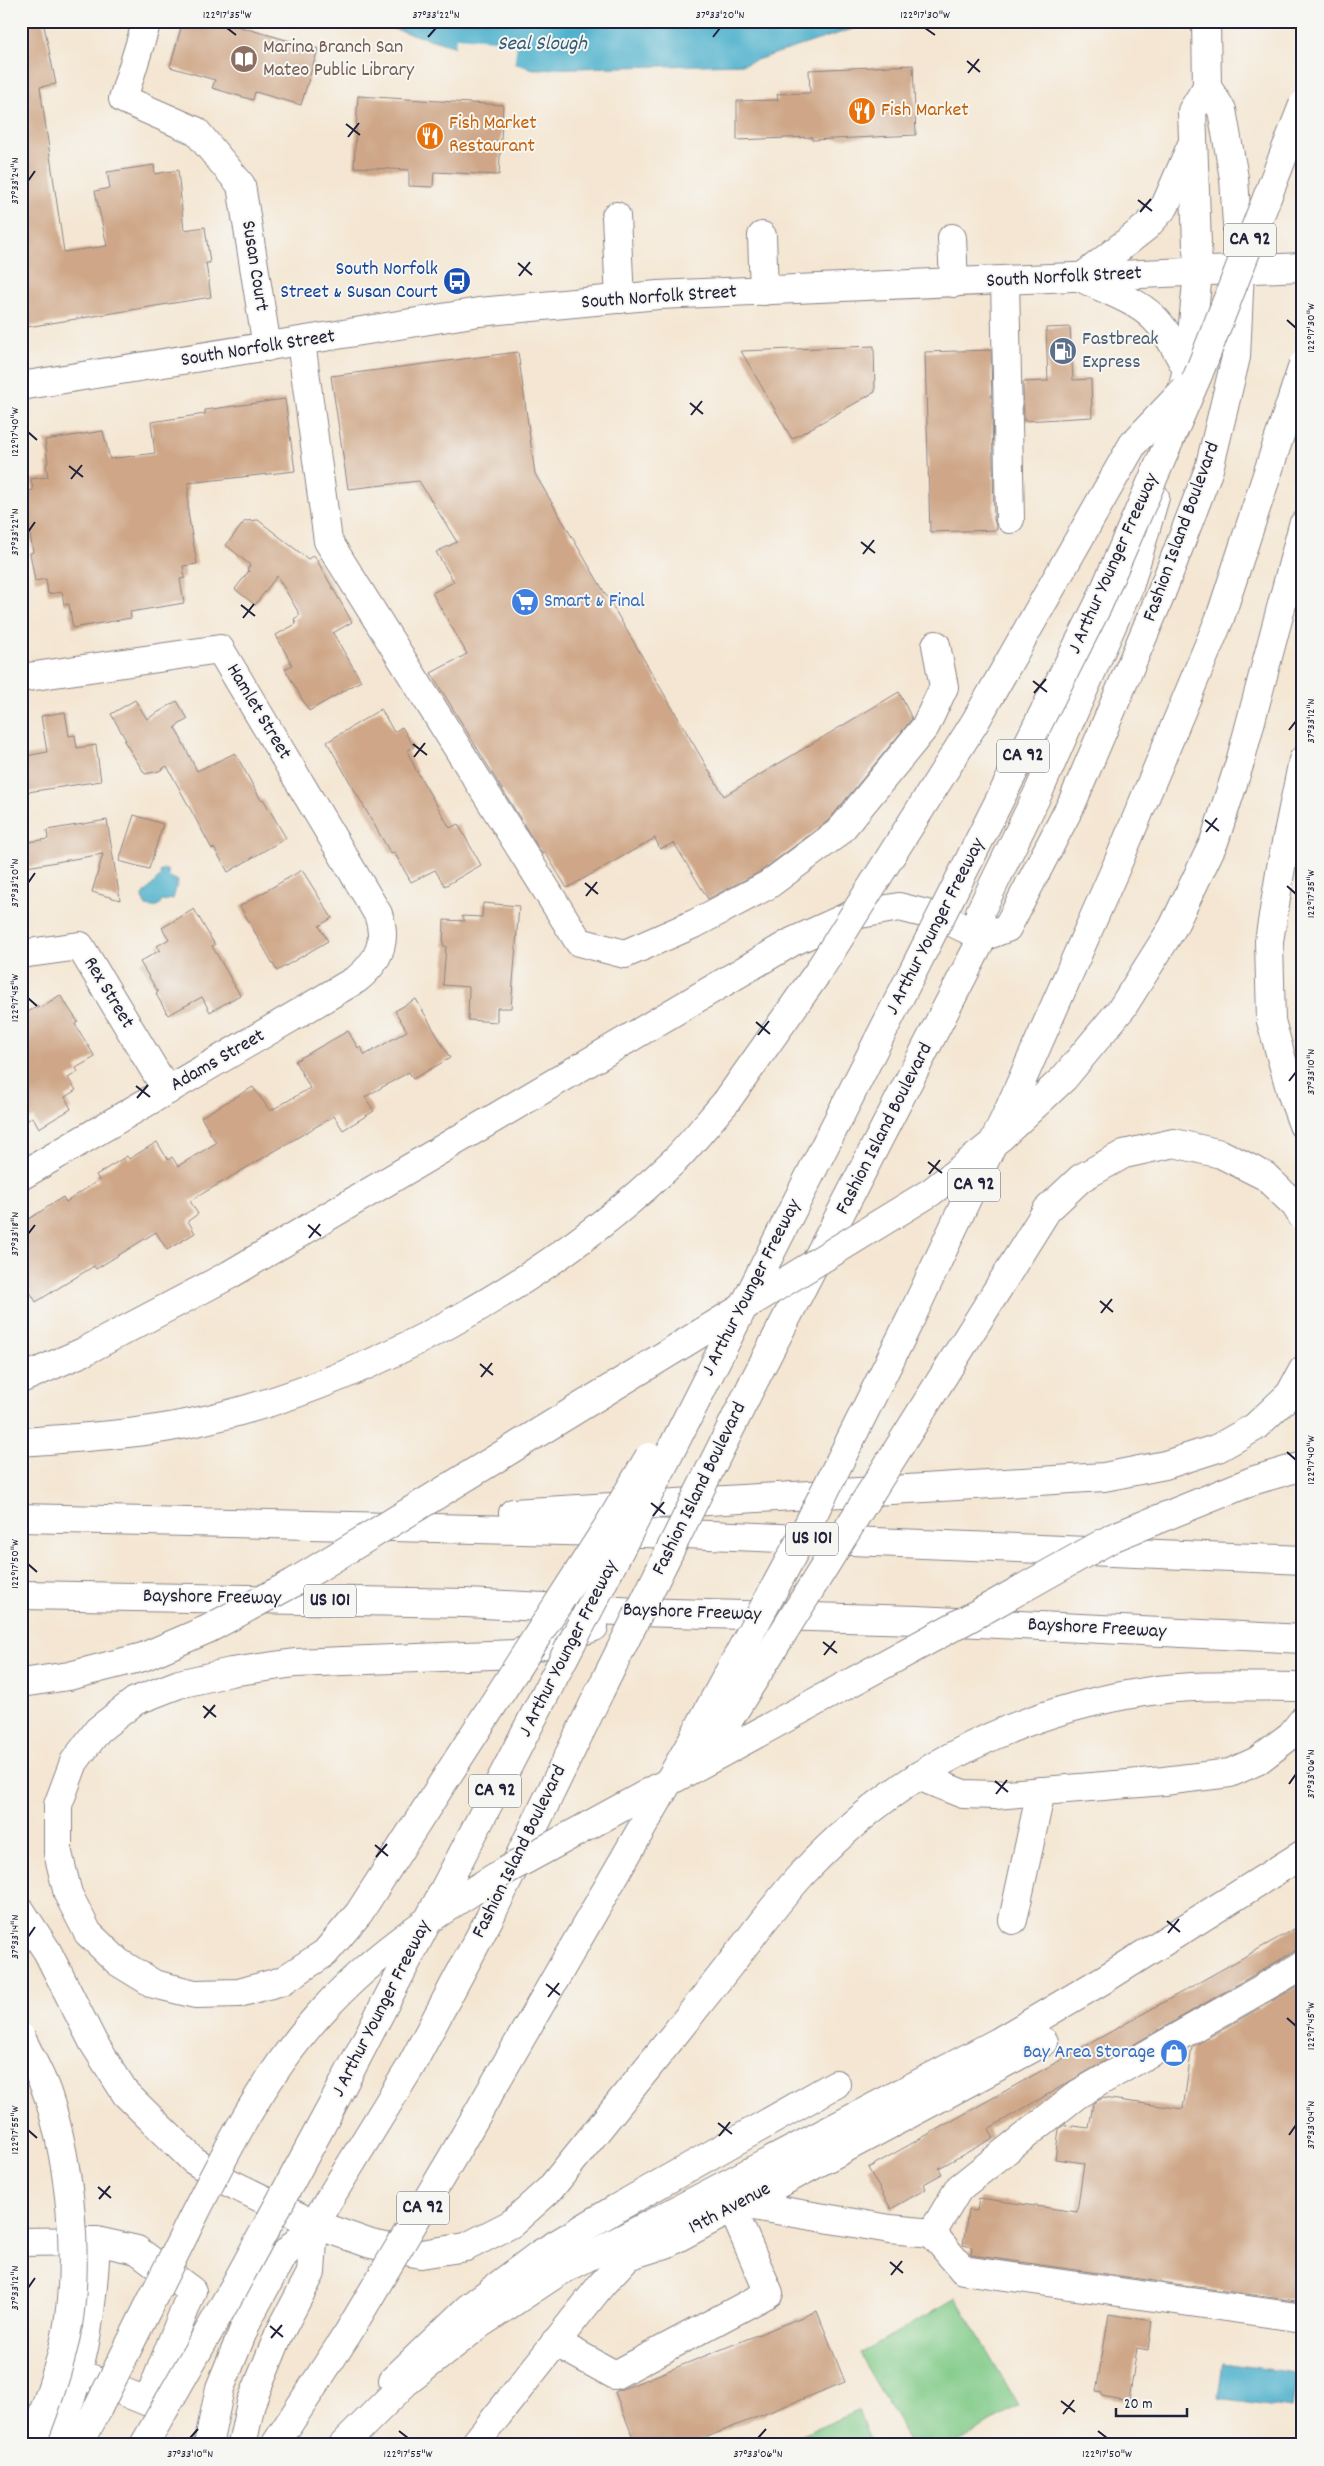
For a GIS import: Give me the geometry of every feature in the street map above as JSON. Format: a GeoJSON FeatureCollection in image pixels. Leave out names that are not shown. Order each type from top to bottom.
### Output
{"type":"FeatureCollection","features":[{"type":"Feature","properties":{"kind":"main road","name":"Susan Court"},"geometry":{"type":"LineString","coordinates":[[147,21],[123,99],[196,131],[241,185],[267,347]]}},
{"type":"Feature","properties":{"kind":"main road"},"geometry":{"type":"LineString","coordinates":[[1206,21],[1207,87]]}},
{"type":"Feature","properties":{"kind":"main road","name":"Fashion Island Boulevard"},"geometry":{"type":"LineString","coordinates":[[208,2445],[220,2388],[248,2319],[281,2258],[314,2224],[422,2047],[490,1918],[753,1383],[983,937],[980,912],[1039,791],[1129,587],[1192,372],[1198,272],[1192,111],[1207,87],[1222,110],[1234,178],[1240,270],[1236,357],[1209,469],[1174,562],[1072,803],[1006,928],[983,937]]}},
{"type":"Feature","properties":{"kind":"main road","name":"J Arthur Younger Freeway"},"geometry":{"type":"LineString","coordinates":[[144,2445],[234,2288],[334,2102],[656,1480],[831,1130],[988,826],[1098,606],[1192,372],[1303,105]]}},
{"type":"Feature","properties":{"kind":"main road"},"geometry":{"type":"LineString","coordinates":[[21,1442],[95,1437],[186,1424],[268,1402],[354,1371],[441,1328],[530,1274],[608,1218],[676,1159],[726,1102],[818,972],[975,722],[1133,444],[1192,372],[1165,331],[1154,318],[1141,308],[1081,278],[1146,227],[1165,206],[1194,138]]}},
{"type":"Feature","properties":{"kind":"main road"},"geometry":{"type":"LineString","coordinates":[[616,216],[620,298]]}},
{"type":"Feature","properties":{"kind":"main road"},"geometry":{"type":"LineString","coordinates":[[762,236],[764,291]]}},
{"type":"Feature","properties":{"kind":"main road"},"geometry":{"type":"LineString","coordinates":[[952,238],[954,283]]}},
{"type":"Feature","properties":{"kind":"main road","name":"South Norfolk Street"},"geometry":{"type":"LineString","coordinates":[[21,386],[479,312],[620,298],[1303,267]]}},
{"type":"Feature","properties":{"kind":"main road"},"geometry":{"type":"LineString","coordinates":[[1005,281],[1010,519]]}},
{"type":"Feature","properties":{"kind":"main road"},"geometry":{"type":"LineString","coordinates":[[301,342],[328,541],[578,942],[625,954],[696,922],[768,885],[839,832],[925,727],[944,687],[936,644]]}},
{"type":"Feature","properties":{"kind":"main road","name":"CA 92"},"geometry":{"type":"LineString","coordinates":[[275,2445],[353,2324],[452,2158],[688,1748],[802,1537],[912,1318],[1010,1107],[1117,865],[1220,618],[1303,365]]}},
{"type":"Feature","properties":{"kind":"main road"},"geometry":{"type":"LineString","coordinates":[[21,1683],[69,1676],[143,1658],[208,1628],[293,1583],[932,1192],[1001,1137],[1064,1078],[1122,1008],[1173,927],[1214,842],[1240,762],[1303,525]]}},
{"type":"Feature","properties":{"kind":"main road","name":"Hamlet Street"},"geometry":{"type":"LineString","coordinates":[[21,678],[220,648],[378,914],[382,926],[383,939],[380,952]]}},
{"type":"Feature","properties":{"kind":"main road"},"geometry":{"type":"LineString","coordinates":[[1303,760],[1281,867],[1269,941],[1271,1021],[1291,1092],[1303,1126]]}},
{"type":"Feature","properties":{"kind":"main road"},"geometry":{"type":"LineString","coordinates":[[21,1379],[83,1352],[229,1275],[792,942],[833,923],[849,916],[899,907],[943,918],[983,937]]}},
{"type":"Feature","properties":{"kind":"main road","name":"Rex Street"},"geometry":{"type":"LineString","coordinates":[[21,954],[80,946],[167,1090]]}},
{"type":"Feature","properties":{"kind":"main road","name":"Adams Street"},"geometry":{"type":"LineString","coordinates":[[21,1176],[357,979],[367,971],[380,952]]}},
{"type":"Feature","properties":{"kind":"main road"},"geometry":{"type":"LineString","coordinates":[[638,1612],[515,1654],[295,1663],[231,1672],[179,1684],[134,1701],[98,1730],[74,1762],[58,1805],[58,1853],[68,1894],[88,1933],[118,1962],[154,1984],[195,1994],[239,1994],[282,1981],[325,1952],[360,1913],[608,1526],[668,1425],[831,1130]]}},
{"type":"Feature","properties":{"kind":"main road"},"geometry":{"type":"LineString","coordinates":[[562,1967],[723,1731],[1047,1210],[1081,1178],[1124,1154],[1174,1144],[1221,1154],[1265,1176],[1295,1205],[1303,1218]]}},
{"type":"Feature","properties":{"kind":"main road"},"geometry":{"type":"LineString","coordinates":[[320,1525],[1104,1477],[1165,1464],[1218,1448],[1255,1427],[1290,1394],[1303,1370]]}},
{"type":"Feature","properties":{"kind":"main road"},"geometry":{"type":"LineString","coordinates":[[79,2445],[222,2160],[251,2108],[282,2062],[325,2008],[380,1956],[441,1910],[505,1870],[984,1610],[1114,1537],[1255,1480],[1303,1466]]}},
{"type":"Feature","properties":{"kind":"main road","name":"US 101"},"geometry":{"type":"LineString","coordinates":[[21,1518],[684,1534],[1303,1560]]}},
{"type":"Feature","properties":{"kind":"main road","name":"Bayshore Freeway"},"geometry":{"type":"LineString","coordinates":[[21,1595],[466,1603],[638,1612],[917,1620],[1303,1639]]}},
{"type":"Feature","properties":{"kind":"main road"},"geometry":{"type":"LineString","coordinates":[[21,1911],[47,1952],[93,2042],[126,2094],[193,2160],[228,2182],[314,2224],[371,2244],[422,2254],[466,2247],[511,2224],[550,2189],[802,1874],[853,1824],[918,1776],[967,1747],[1017,1724],[1080,1705],[1146,1691],[1217,1687],[1303,1687]]}},
{"type":"Feature","properties":{"kind":"main road"},"geometry":{"type":"LineString","coordinates":[[918,1776],[963,1794],[996,1795],[1164,1781],[1230,1773],[1257,1761],[1291,1735],[1303,1720]]}},
{"type":"Feature","properties":{"kind":"main road"},"geometry":{"type":"LineString","coordinates":[[1013,1920],[1041,1791]]}},
{"type":"Feature","properties":{"kind":"main road"},"geometry":{"type":"LineString","coordinates":[[343,2445],[405,2383],[480,2324],[557,2273],[998,2042],[1168,1940],[1303,1854]]}},
{"type":"Feature","properties":{"kind":"main road"},"geometry":{"type":"LineString","coordinates":[[932,2233],[959,2188],[1078,2094],[1303,1965]]}},
{"type":"Feature","properties":{"kind":"main road"},"geometry":{"type":"LineString","coordinates":[[21,2037],[51,2107],[66,2177],[73,2266],[68,2326],[46,2405],[31,2445]]}},
{"type":"Feature","properties":{"kind":"main road","name":"19th Avenue"},"geometry":{"type":"LineString","coordinates":[[474,2445],[555,2342],[628,2256],[666,2244],[1044,2042]]}},
{"type":"Feature","properties":{"kind":"main road"},"geometry":{"type":"LineString","coordinates":[[339,2445],[405,2368],[467,2309],[540,2254],[617,2208],[836,2084]]}},
{"type":"Feature","properties":{"kind":"main road"},"geometry":{"type":"LineString","coordinates":[[585,2232],[687,2192]]}},
{"type":"Feature","properties":{"kind":"main road"},"geometry":{"type":"LineString","coordinates":[[555,2342],[615,2375],[769,2293],[736,2206],[890,2229],[932,2233],[963,2270],[1303,2318]]}},
{"type":"Feature","properties":{"kind":"main road","name":"Fashion Island Boulevard"},"geometry":{"type":"LineString","coordinates":[[242,2445],[251,2403],[279,2334],[311,2273],[314,2224]]}},
{"type":"Feature","properties":{"kind":"main road"},"geometry":{"type":"LineString","coordinates":[[53,2445],[78,2373],[93,2301],[96,2241]]}},
{"type":"Feature","properties":{"kind":"main road"},"geometry":{"type":"LineString","coordinates":[[21,2242],[96,2241],[138,2250],[192,2291],[148,2402],[78,2373]]}},
{"type":"Feature","properties":{"kind":"green space"},"geometry":{"type":"Polygon","coordinates":[[[956,2298],[1019,2406],[953,2445],[912,2445],[859,2354],[956,2298]]]}},
{"type":"Feature","properties":{"kind":"green space"},"geometry":{"type":"Polygon","coordinates":[[[858,2411],[872,2445],[778,2445],[858,2411]]]}},
{"type":"Feature","properties":{"kind":"water","name":"Seal Slough"},"geometry":{"type":"Polygon","coordinates":[[[366,21],[877,21],[744,64],[534,69],[366,21]]]}},
{"type":"Feature","properties":{"kind":"water"},"geometry":{"type":"Polygon","coordinates":[[[164,869],[168,871],[168,876],[178,881],[173,899],[162,901],[156,907],[146,906],[142,898],[161,876],[160,872],[164,869]]]}},
{"type":"Feature","properties":{"kind":"water"},"geometry":{"type":"Polygon","coordinates":[[[1223,2363],[1296,2373],[1291,2408],[1218,2398],[1223,2363]]]}},
{"type":"Feature","properties":{"kind":"pier"},"geometry":{"type":"Polygon","coordinates":[[[456,37],[517,42],[514,66],[455,49],[456,37]]]}},
{"type":"Feature","properties":{"kind":"building"},"geometry":{"type":"Polygon","coordinates":[[[21,21],[43,21],[56,84],[40,87],[64,252],[107,246],[95,191],[110,188],[107,172],[154,165],[155,174],[178,170],[184,230],[205,227],[210,263],[206,263],[211,297],[27,327],[21,302],[21,21]]]}},
{"type":"Feature","properties":{"kind":"building"},"geometry":{"type":"Polygon","coordinates":[[[183,21],[219,21],[318,49],[301,105],[255,92],[253,100],[212,88],[215,80],[170,67],[183,21]]]}},
{"type":"Feature","properties":{"kind":"building"},"geometry":{"type":"Polygon","coordinates":[[[913,65],[916,135],[812,140],[812,137],[737,140],[737,101],[778,100],[777,94],[810,93],[809,70],[913,65]]]}},
{"type":"Feature","properties":{"kind":"building"},"geometry":{"type":"Polygon","coordinates":[[[358,96],[503,105],[499,175],[434,172],[433,187],[409,186],[409,170],[354,167],[358,96]]]}},
{"type":"Feature","properties":{"kind":"building"},"geometry":{"type":"Polygon","coordinates":[[[1070,327],[1073,380],[1091,379],[1092,417],[1024,421],[1023,382],[1048,381],[1046,328],[1070,327]]]}},
{"type":"Feature","properties":{"kind":"building"},"geometry":{"type":"Polygon","coordinates":[[[874,346],[875,392],[792,439],[741,351],[874,346]]]}},
{"type":"Feature","properties":{"kind":"building"},"geometry":{"type":"Polygon","coordinates":[[[991,350],[994,519],[997,530],[930,532],[925,352],[991,350]]]}},
{"type":"Feature","properties":{"kind":"building"},"geometry":{"type":"Polygon","coordinates":[[[518,352],[535,474],[724,796],[899,692],[912,719],[828,821],[760,872],[708,899],[674,843],[660,849],[655,838],[567,888],[545,852],[542,854],[431,673],[467,654],[432,593],[454,582],[436,552],[457,542],[419,481],[348,489],[331,376],[518,352]]]}},
{"type":"Feature","properties":{"kind":"building"},"geometry":{"type":"Polygon","coordinates":[[[285,399],[295,471],[188,483],[188,513],[197,564],[183,566],[185,578],[180,579],[184,603],[130,612],[131,618],[73,628],[69,604],[64,605],[62,592],[48,594],[46,579],[35,581],[30,553],[33,552],[23,492],[33,490],[31,479],[48,477],[45,440],[103,431],[110,459],[155,453],[151,422],[205,414],[205,410],[285,399]]]}},
{"type":"Feature","properties":{"kind":"building"},"geometry":{"type":"Polygon","coordinates":[[[258,520],[308,559],[314,555],[352,622],[333,633],[361,681],[309,711],[285,669],[292,665],[276,635],[296,624],[294,619],[300,615],[277,576],[255,605],[235,589],[249,571],[247,570],[250,565],[226,545],[245,521],[258,520]]]}},
{"type":"Feature","properties":{"kind":"building"},"geometry":{"type":"Polygon","coordinates":[[[135,700],[147,719],[177,701],[188,719],[175,727],[197,771],[235,753],[261,800],[263,799],[286,838],[228,872],[214,848],[212,849],[167,766],[159,771],[145,774],[124,741],[126,740],[111,714],[135,700]]]}},
{"type":"Feature","properties":{"kind":"building"},"geometry":{"type":"Polygon","coordinates":[[[381,709],[394,732],[402,727],[414,747],[407,751],[416,770],[450,828],[458,824],[481,865],[445,886],[435,870],[411,882],[394,852],[391,854],[327,742],[381,709]]]}},
{"type":"Feature","properties":{"kind":"building"},"geometry":{"type":"Polygon","coordinates":[[[65,712],[69,736],[75,735],[77,748],[96,745],[101,781],[21,793],[21,757],[47,752],[41,716],[65,712]]]}},
{"type":"Feature","properties":{"kind":"building"},"geometry":{"type":"Polygon","coordinates":[[[134,815],[163,824],[149,869],[119,861],[134,815]]]}},
{"type":"Feature","properties":{"kind":"building"},"geometry":{"type":"Polygon","coordinates":[[[107,820],[120,900],[92,892],[103,854],[21,868],[21,843],[48,839],[47,830],[107,820]]]}},
{"type":"Feature","properties":{"kind":"building"},"geometry":{"type":"Polygon","coordinates":[[[302,870],[332,918],[319,926],[328,941],[277,971],[240,906],[302,870]]]}},
{"type":"Feature","properties":{"kind":"building"},"geometry":{"type":"Polygon","coordinates":[[[483,903],[519,906],[511,1008],[497,1008],[497,1022],[468,1020],[469,987],[443,985],[446,946],[443,946],[444,920],[465,921],[462,916],[482,917],[483,903]]]}},
{"type":"Feature","properties":{"kind":"building"},"geometry":{"type":"Polygon","coordinates":[[[194,909],[215,945],[212,946],[240,995],[210,1012],[202,997],[168,1015],[156,994],[158,992],[140,962],[160,950],[157,946],[169,939],[162,928],[194,909]]]}},
{"type":"Feature","properties":{"kind":"building"},"geometry":{"type":"Polygon","coordinates":[[[60,995],[78,1022],[75,1024],[95,1057],[76,1068],[78,1072],[68,1078],[76,1090],[65,1097],[71,1109],[39,1128],[33,1117],[21,1124],[21,1016],[38,1006],[40,1008],[60,995]]]}},
{"type":"Feature","properties":{"kind":"building"},"geometry":{"type":"Polygon","coordinates":[[[416,999],[450,1058],[413,1079],[409,1072],[365,1097],[374,1111],[343,1130],[334,1116],[190,1201],[198,1214],[188,1221],[195,1233],[167,1250],[156,1232],[96,1269],[94,1266],[36,1302],[21,1277],[21,1224],[63,1197],[66,1202],[99,1180],[96,1175],[127,1156],[129,1159],[157,1142],[168,1160],[172,1157],[178,1166],[216,1143],[201,1117],[253,1087],[270,1111],[310,1088],[295,1061],[348,1031],[358,1048],[360,1047],[365,1055],[407,1031],[395,1011],[416,999]]]}},
{"type":"Feature","properties":{"kind":"building"},"geometry":{"type":"Polygon","coordinates":[[[1303,1924],[1303,1949],[1295,1951],[988,2129],[993,2138],[939,2168],[942,2174],[924,2184],[926,2189],[891,2209],[868,2168],[1303,1924]]]}},
{"type":"Feature","properties":{"kind":"building"},"geometry":{"type":"Polygon","coordinates":[[[1303,1983],[1303,2302],[971,2255],[972,2247],[963,2245],[968,2210],[977,2211],[979,2198],[1077,2212],[1084,2163],[1055,2159],[1059,2129],[1064,2125],[1089,2128],[1093,2103],[1103,2098],[1183,2109],[1192,2047],[1303,1983]]]}},
{"type":"Feature","properties":{"kind":"building"},"geometry":{"type":"Polygon","coordinates":[[[817,2311],[845,2382],[687,2445],[636,2445],[615,2392],[817,2311]]]}},
{"type":"Feature","properties":{"kind":"building"},"geometry":{"type":"Polygon","coordinates":[[[1109,2314],[1152,2321],[1148,2350],[1137,2348],[1129,2401],[1102,2396],[1102,2393],[1096,2392],[1109,2314]]]}},
{"type":"Feature","properties":{"kind":"place","name":"Marina Branch San Mateo Public Library"},"geometry":{"type":"Point","coordinates":[244,59]}},
{"type":"Feature","properties":{"kind":"place","name":"Fish Market"},"geometry":{"type":"Point","coordinates":[862,111]}},
{"type":"Feature","properties":{"kind":"place","name":"Fish Market Restaurant"},"geometry":{"type":"Point","coordinates":[430,136]}},
{"type":"Feature","properties":{"kind":"place","name":"South Norfolk Street & Susan Court"},"geometry":{"type":"Point","coordinates":[457,281]}},
{"type":"Feature","properties":{"kind":"place","name":"Fastbreak Express"},"geometry":{"type":"Point","coordinates":[1063,351]}},
{"type":"Feature","properties":{"kind":"place","name":"Smart & Final"},"geometry":{"type":"Point","coordinates":[525,602]}},
{"type":"Feature","properties":{"kind":"place","name":"Bay Area Storage"},"geometry":{"type":"Point","coordinates":[1174,2053]}}]}
